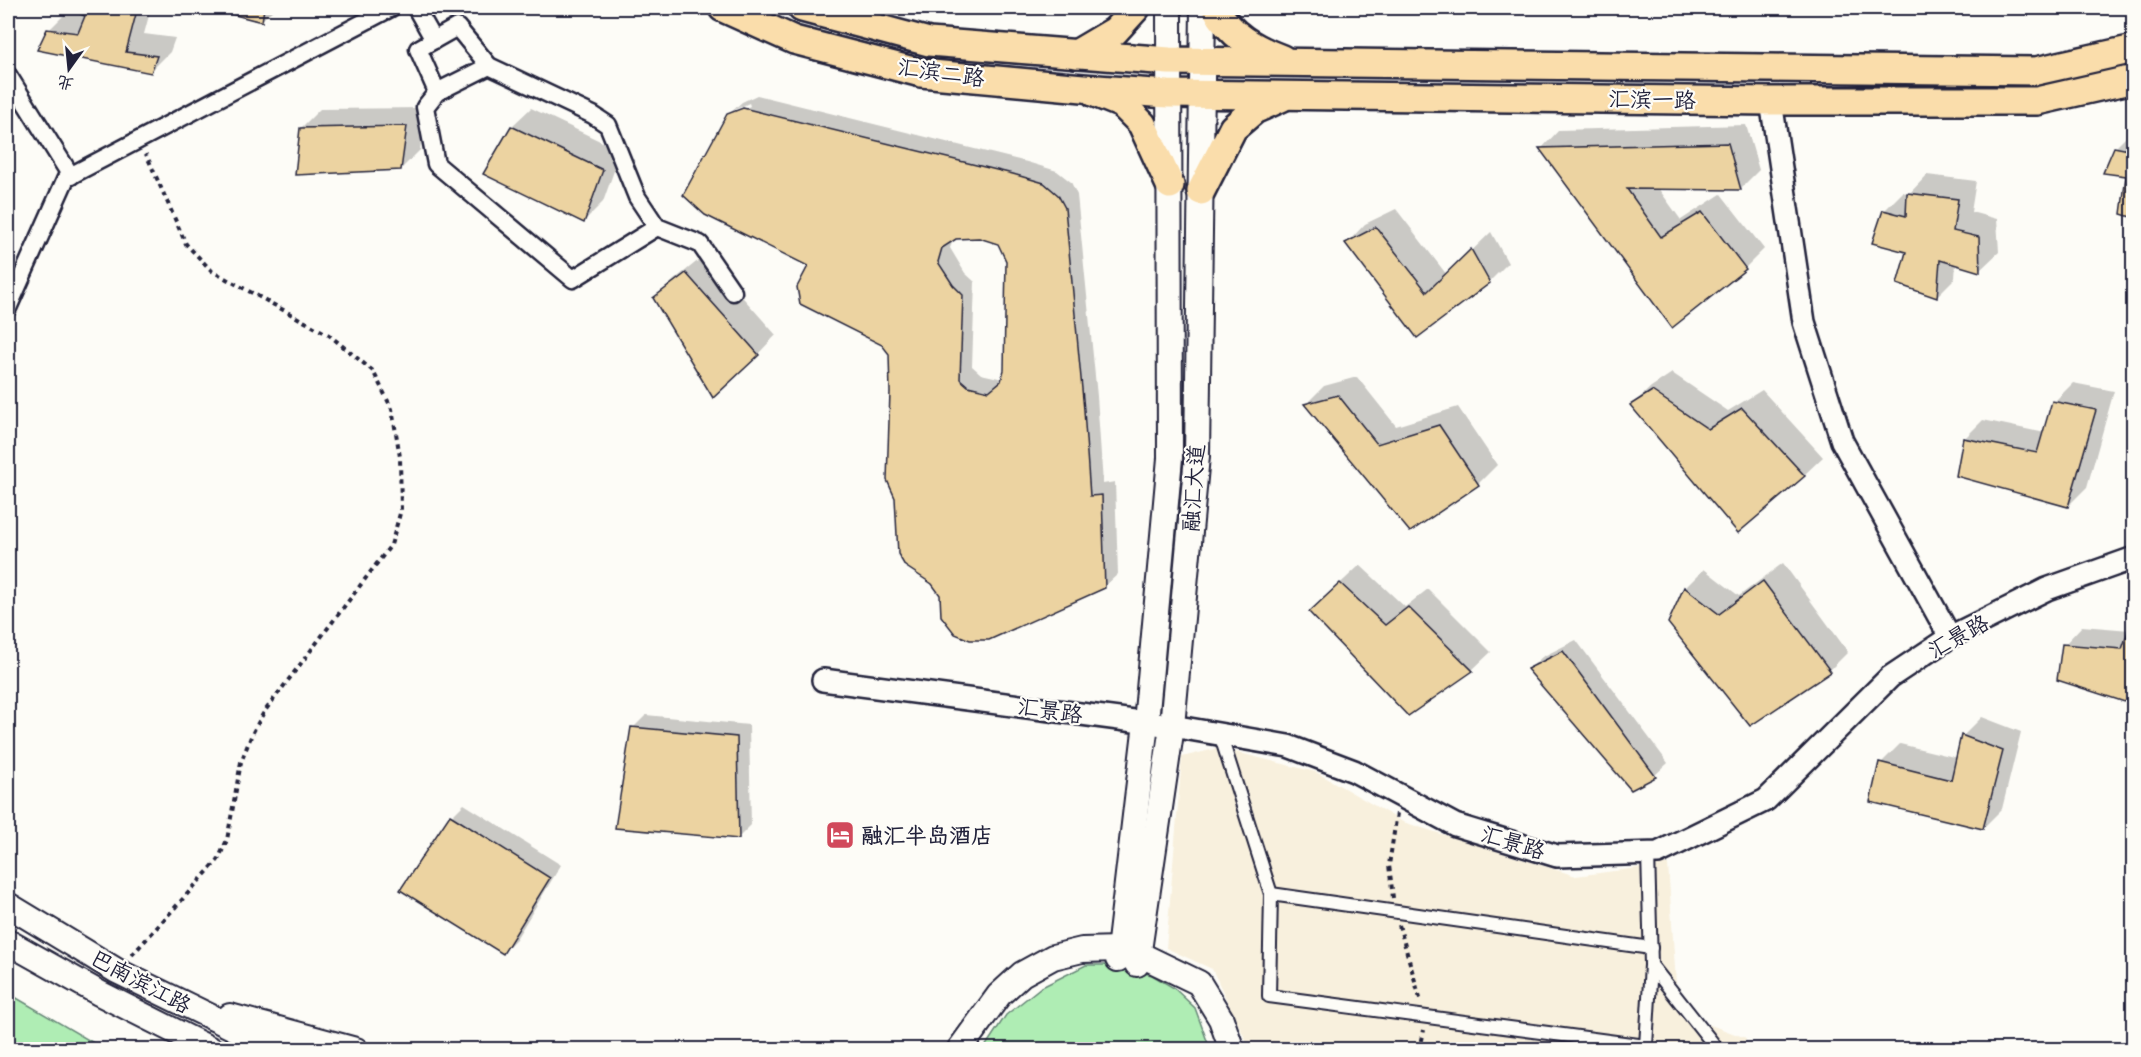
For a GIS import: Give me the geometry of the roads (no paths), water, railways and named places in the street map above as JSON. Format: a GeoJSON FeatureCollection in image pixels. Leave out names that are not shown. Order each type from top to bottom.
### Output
{"type":"FeatureCollection","features":[{"type":"Feature","properties":{"kind":"main road","name":"汇滨二路"},"geometry":{"type":"LineString","coordinates":[[723,8],[794,40],[921,73],[1168,94]]}},
{"type":"Feature","properties":{"kind":"main road","name":"汇滨二路"},"geometry":{"type":"LineString","coordinates":[[802,8],[929,42],[1169,61]]}},
{"type":"Feature","properties":{"kind":"main road"},"geometry":{"type":"LineString","coordinates":[[1076,54],[1115,31],[1136,8]]}},
{"type":"Feature","properties":{"kind":"main road","name":"融汇大道"},"geometry":{"type":"LineString","coordinates":[[1128,957],[1170,458],[1169,8]]}},
{"type":"Feature","properties":{"kind":"main road","name":"融汇大道"},"geometry":{"type":"LineString","coordinates":[[1128,957],[1172,726],[1197,456],[1203,8]]}},
{"type":"Feature","properties":{"kind":"main road"},"geometry":{"type":"LineString","coordinates":[[1216,8],[1236,34],[1257,50],[1291,63]]}},
{"type":"Feature","properties":{"kind":"main road","name":"汇滨一路"},"geometry":{"type":"LineString","coordinates":[[1169,61],[2036,71],[2133,49]]}},
{"type":"Feature","properties":{"kind":"main road","name":"汇滨一路"},"geometry":{"type":"LineString","coordinates":[[1168,94],[2037,101],[2133,79]]}},
{"type":"Feature","properties":{"kind":"main road"},"geometry":{"type":"LineString","coordinates":[[1083,88],[1122,104],[1142,124],[1170,185]]}},
{"type":"Feature","properties":{"kind":"main road"},"geometry":{"type":"LineString","coordinates":[[1202,191],[1233,128],[1254,110],[1287,95]]}},
{"type":"Feature","properties":{"kind":"main road","name":"巴南滨江路"},"geometry":{"type":"LineString","coordinates":[[8,905],[117,971],[279,1050]]}},
{"type":"Feature","properties":{"kind":"main road","name":"巴南滨江路"},"geometry":{"type":"LineString","coordinates":[[8,942],[99,993],[212,1050]]}},
{"type":"Feature","properties":{"kind":"main road"},"geometry":{"type":"LineString","coordinates":[[959,1050],[999,995],[1022,975],[1053,957],[1082,950],[1128,957],[1199,983],[1221,1019],[1232,1050]]}},
{"type":"Feature","properties":{"kind":"main road"},"geometry":{"type":"LineString","coordinates":[[971,1050],[1004,1004],[1030,981],[1058,966],[1083,959],[1128,957],[1194,993],[1214,1050]]}},
{"type":"Feature","properties":{"kind":"main road"},"geometry":{"type":"LineString","coordinates":[[99,993],[181,1050]]}},
{"type":"Feature","properties":{"kind":"main road"},"geometry":{"type":"LineString","coordinates":[[181,1003],[356,1050]]}},
{"type":"Feature","properties":{"kind":"street"},"geometry":{"type":"LineString","coordinates":[[8,308],[66,178],[391,8]]}},
{"type":"Feature","properties":{"kind":"street"},"geometry":{"type":"LineString","coordinates":[[416,8],[434,40]]}},
{"type":"Feature","properties":{"kind":"street"},"geometry":{"type":"LineString","coordinates":[[437,92],[418,48],[457,27],[489,66],[593,114],[608,125],[637,197],[657,227],[700,244],[733,292]]}},
{"type":"Feature","properties":{"kind":"street"},"geometry":{"type":"LineString","coordinates":[[489,66],[437,92],[425,107],[436,164],[573,279],[657,227]]}},
{"type":"Feature","properties":{"kind":"street"},"geometry":{"type":"LineString","coordinates":[[8,75],[71,176]]}},
{"type":"Feature","properties":{"kind":"street"},"geometry":{"type":"LineString","coordinates":[[1771,100],[1804,322],[1842,441],[1950,637]]}},
{"type":"Feature","properties":{"kind":"street","name":"汇景路"},"geometry":{"type":"LineString","coordinates":[[823,680],[1172,726],[1288,746],[1354,771],[1455,825],[1557,856],[1658,853],[1766,800],[1890,677],[1950,637],[2047,589],[2133,558]]}},
{"type":"Feature","properties":{"kind":"street"},"geometry":{"type":"LineString","coordinates":[[1220,734],[1271,894],[1269,996],[1646,1046],[1651,966],[1648,853]]}},
{"type":"Feature","properties":{"kind":"street"},"geometry":{"type":"LineString","coordinates":[[1271,894],[1651,948]]}},
{"type":"Feature","properties":{"kind":"street"},"geometry":{"type":"LineString","coordinates":[[1651,966],[1718,1050]]}},
{"type":"Feature","properties":{"kind":"place","name":"融汇半岛酒店"},"geometry":{"type":"Point","coordinates":[840,835]}}]}
